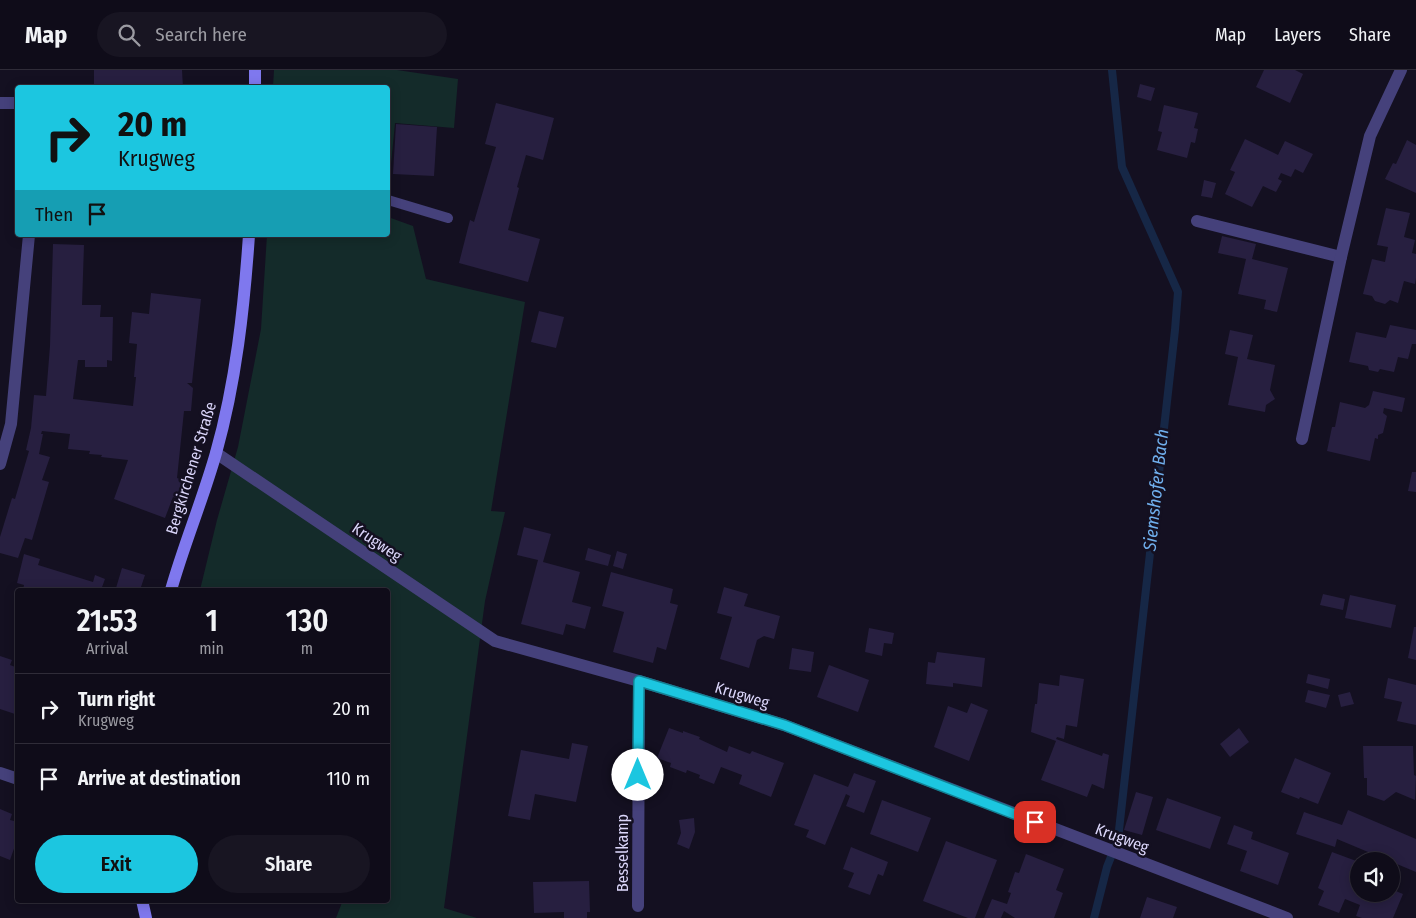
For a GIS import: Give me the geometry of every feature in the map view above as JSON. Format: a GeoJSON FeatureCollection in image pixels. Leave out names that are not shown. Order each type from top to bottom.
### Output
{"type":"FeatureCollection","features":[{"type":"Feature","properties":{"kind":"street"},"geometry":{"type":"LineString","coordinates":[[255,70],[255,85]]}},
{"type":"Feature","properties":{"kind":"street"},"geometry":{"type":"LineString","coordinates":[[1302,439],[1341,257],[1370,136],[1401,70]]}},
{"type":"Feature","properties":{"kind":"street"},"geometry":{"type":"LineString","coordinates":[[0,103],[15,103]]}},
{"type":"Feature","properties":{"kind":"street"},"geometry":{"type":"LineString","coordinates":[[1196,221],[1341,257]]}},
{"type":"Feature","properties":{"kind":"street"},"geometry":{"type":"LineString","coordinates":[[0,464],[11,424],[29,237]]}},
{"type":"Feature","properties":{"kind":"street","name":"Bergkirchener Straße"},"geometry":{"type":"LineString","coordinates":[[172,588],[181,554],[216,453],[228,405],[239,347],[249,237]]}},
{"type":"Feature","properties":{"kind":"street","name":"Krugweg"},"geometry":{"type":"LineString","coordinates":[[216,453],[494,641],[639,681],[784,725],[1287,918]]}},
{"type":"Feature","properties":{"kind":"street","name":"Besselkamp"},"geometry":{"type":"LineString","coordinates":[[638,906],[639,681]]}},
{"type":"Feature","properties":{"kind":"street"},"geometry":{"type":"LineString","coordinates":[[0,773],[15,778]]}},
{"type":"Feature","properties":{"kind":"street"},"geometry":{"type":"LineString","coordinates":[[143,903],[146,918]]}},
{"type":"Feature","properties":{"kind":"lane"},"geometry":{"type":"LineString","coordinates":[[390,201],[448,218]]}},
{"type":"Feature","properties":{"kind":"green space"},"geometry":{"type":"Polygon","coordinates":[[[274,70],[397,70],[458,79],[454,128],[395,123],[390,174],[390,85],[273,85],[274,70]]]}},
{"type":"Feature","properties":{"kind":"green space"},"geometry":{"type":"Polygon","coordinates":[[[390,218],[413,226],[426,279],[525,302],[491,511],[505,512],[485,601],[444,908],[477,918],[336,918],[342,903],[390,903],[390,588],[200,588],[217,520],[238,447],[261,329],[267,237],[390,237],[390,218]]]}},
{"type":"Feature","properties":{"kind":"building"},"geometry":{"type":"Polygon","coordinates":[[[94,70],[182,70],[183,85],[94,85],[94,70]]]}},
{"type":"Feature","properties":{"kind":"building"},"geometry":{"type":"Polygon","coordinates":[[[1264,70],[1295,70],[1303,74],[1290,103],[1256,87],[1264,70]]]}},
{"type":"Feature","properties":{"kind":"building"},"geometry":{"type":"Polygon","coordinates":[[[1140,84],[1155,88],[1151,101],[1137,97],[1140,84]]]}},
{"type":"Feature","properties":{"kind":"building"},"geometry":{"type":"Polygon","coordinates":[[[496,103],[554,118],[543,160],[526,155],[508,230],[540,239],[528,282],[459,263],[470,220],[474,222],[496,147],[485,144],[496,103]]]}},
{"type":"Feature","properties":{"kind":"building"},"geometry":{"type":"Polygon","coordinates":[[[1164,105],[1198,113],[1194,128],[1198,129],[1195,143],[1191,142],[1187,158],[1157,150],[1162,132],[1158,131],[1164,105]]]}},
{"type":"Feature","properties":{"kind":"building"},"geometry":{"type":"Polygon","coordinates":[[[396,124],[437,127],[434,176],[393,174],[396,124]]]}},
{"type":"Feature","properties":{"kind":"building"},"geometry":{"type":"Polygon","coordinates":[[[1245,139],[1278,155],[1285,141],[1313,154],[1303,173],[1295,169],[1291,177],[1281,173],[1278,179],[1282,181],[1276,192],[1263,186],[1252,207],[1225,194],[1235,172],[1230,170],[1245,139]]]}},
{"type":"Feature","properties":{"kind":"building"},"geometry":{"type":"Polygon","coordinates":[[[1407,140],[1416,145],[1416,193],[1385,179],[1393,163],[1396,164],[1407,140]]]}},
{"type":"Feature","properties":{"kind":"building"},"geometry":{"type":"Polygon","coordinates":[[[1204,180],[1216,183],[1212,198],[1201,196],[1204,180]]]}},
{"type":"Feature","properties":{"kind":"building"},"geometry":{"type":"Polygon","coordinates":[[[1386,208],[1410,213],[1404,237],[1415,240],[1412,253],[1416,254],[1416,278],[1415,284],[1404,281],[1398,303],[1390,300],[1385,304],[1375,301],[1372,296],[1363,294],[1372,259],[1385,262],[1388,247],[1377,245],[1386,208]]]}},
{"type":"Feature","properties":{"kind":"building"},"geometry":{"type":"Polygon","coordinates":[[[1222,236],[1256,244],[1252,259],[1288,268],[1277,312],[1264,309],[1266,300],[1238,294],[1246,259],[1218,253],[1222,236]]]}},
{"type":"Feature","properties":{"kind":"building"},"geometry":{"type":"Polygon","coordinates":[[[53,244],[84,245],[82,305],[101,305],[100,317],[113,317],[112,361],[107,360],[107,367],[85,367],[85,360],[78,360],[73,399],[133,406],[137,344],[129,343],[132,312],[149,314],[151,293],[201,299],[192,383],[187,383],[193,388],[191,411],[184,411],[177,478],[180,479],[179,482],[186,484],[180,500],[173,497],[165,518],[114,499],[128,460],[101,457],[102,455],[89,454],[90,451],[68,449],[70,434],[42,431],[39,454],[50,457],[42,480],[49,482],[32,540],[25,538],[18,558],[0,553],[0,537],[12,498],[15,499],[29,451],[26,450],[31,428],[34,395],[46,396],[50,346],[53,244]]]}},
{"type":"Feature","properties":{"kind":"building"},"geometry":{"type":"Polygon","coordinates":[[[539,311],[564,317],[556,348],[531,342],[539,311]]]}},
{"type":"Feature","properties":{"kind":"building"},"geometry":{"type":"Polygon","coordinates":[[[1390,325],[1416,330],[1416,344],[1412,344],[1408,359],[1398,357],[1394,372],[1380,369],[1378,372],[1369,370],[1368,366],[1349,362],[1356,332],[1386,338],[1390,325]]]}},
{"type":"Feature","properties":{"kind":"building"},"geometry":{"type":"Polygon","coordinates":[[[1230,330],[1253,335],[1247,359],[1275,365],[1270,390],[1275,399],[1266,405],[1265,412],[1228,405],[1238,357],[1225,354],[1230,330]]]}},
{"type":"Feature","properties":{"kind":"building"},"geometry":{"type":"Polygon","coordinates":[[[1373,391],[1405,398],[1402,412],[1384,408],[1383,413],[1387,416],[1383,433],[1378,435],[1378,439],[1375,438],[1370,461],[1327,451],[1332,427],[1335,427],[1340,402],[1365,408],[1369,405],[1373,391]]]}},
{"type":"Feature","properties":{"kind":"building"},"geometry":{"type":"Polygon","coordinates":[[[1412,472],[1416,472],[1416,492],[1408,491],[1412,472]]]}},
{"type":"Feature","properties":{"kind":"building"},"geometry":{"type":"Polygon","coordinates":[[[524,527],[551,534],[543,562],[580,572],[572,602],[591,607],[585,629],[566,624],[563,635],[521,624],[538,560],[517,555],[524,527]]]}},
{"type":"Feature","properties":{"kind":"building"},"geometry":{"type":"Polygon","coordinates":[[[588,548],[611,555],[608,566],[585,560],[588,548]]]}},
{"type":"Feature","properties":{"kind":"building"},"geometry":{"type":"Polygon","coordinates":[[[617,551],[627,554],[623,569],[613,566],[617,551]]]}},
{"type":"Feature","properties":{"kind":"building"},"geometry":{"type":"Polygon","coordinates":[[[24,554],[40,559],[38,565],[93,582],[95,575],[105,579],[102,588],[23,588],[24,585],[17,583],[24,554]]]}},
{"type":"Feature","properties":{"kind":"building"},"geometry":{"type":"Polygon","coordinates":[[[122,568],[145,575],[141,588],[116,588],[122,568]]]}},
{"type":"Feature","properties":{"kind":"building"},"geometry":{"type":"Polygon","coordinates":[[[611,572],[673,589],[670,603],[678,605],[666,650],[657,647],[653,663],[613,652],[624,612],[602,606],[611,572]]]}},
{"type":"Feature","properties":{"kind":"building"},"geometry":{"type":"Polygon","coordinates":[[[724,587],[748,594],[744,606],[780,616],[774,639],[764,636],[757,640],[749,668],[720,659],[732,617],[717,613],[724,587]]]}},
{"type":"Feature","properties":{"kind":"building"},"geometry":{"type":"Polygon","coordinates":[[[1323,594],[1345,599],[1343,610],[1320,605],[1323,594]]]}},
{"type":"Feature","properties":{"kind":"building"},"geometry":{"type":"Polygon","coordinates":[[[1350,595],[1396,605],[1391,628],[1345,618],[1350,595]]]}},
{"type":"Feature","properties":{"kind":"building"},"geometry":{"type":"Polygon","coordinates":[[[1414,627],[1416,627],[1416,660],[1408,658],[1414,627]]]}},
{"type":"Feature","properties":{"kind":"building"},"geometry":{"type":"Polygon","coordinates":[[[869,628],[894,633],[892,644],[884,643],[882,656],[865,652],[869,628]]]}},
{"type":"Feature","properties":{"kind":"building"},"geometry":{"type":"Polygon","coordinates":[[[792,648],[814,652],[811,672],[789,669],[792,648]]]}},
{"type":"Feature","properties":{"kind":"building"},"geometry":{"type":"Polygon","coordinates":[[[937,652],[985,658],[982,687],[953,683],[953,687],[926,684],[928,662],[935,663],[937,652]]]}},
{"type":"Feature","properties":{"kind":"building"},"geometry":{"type":"Polygon","coordinates":[[[0,656],[12,660],[10,665],[15,667],[15,714],[0,709],[0,656]]]}},
{"type":"Feature","properties":{"kind":"building"},"geometry":{"type":"Polygon","coordinates":[[[829,665],[869,680],[858,712],[817,697],[829,665]]]}},
{"type":"Feature","properties":{"kind":"building"},"geometry":{"type":"Polygon","coordinates":[[[1308,674],[1330,679],[1328,689],[1306,683],[1308,674]]]}},
{"type":"Feature","properties":{"kind":"building"},"geometry":{"type":"Polygon","coordinates":[[[1060,675],[1084,679],[1077,727],[1066,725],[1064,739],[1057,737],[1056,739],[1102,756],[1103,753],[1109,755],[1104,789],[1092,784],[1087,797],[1041,780],[1056,741],[1031,732],[1035,704],[1037,704],[1039,683],[1059,686],[1060,675]]]}},
{"type":"Feature","properties":{"kind":"building"},"geometry":{"type":"Polygon","coordinates":[[[1388,678],[1416,685],[1416,725],[1397,721],[1402,702],[1384,698],[1388,678]]]}},
{"type":"Feature","properties":{"kind":"building"},"geometry":{"type":"Polygon","coordinates":[[[1308,690],[1330,695],[1326,708],[1305,702],[1308,690]]]}},
{"type":"Feature","properties":{"kind":"building"},"geometry":{"type":"Polygon","coordinates":[[[1350,692],[1354,704],[1341,707],[1338,695],[1350,692]]]}},
{"type":"Feature","properties":{"kind":"building"},"geometry":{"type":"Polygon","coordinates":[[[971,703],[988,710],[969,761],[934,747],[948,706],[967,713],[971,703]]]}},
{"type":"Feature","properties":{"kind":"building"},"geometry":{"type":"Polygon","coordinates":[[[669,728],[700,737],[699,739],[727,752],[729,746],[750,754],[752,751],[784,763],[771,797],[739,784],[742,775],[721,767],[714,784],[699,778],[700,775],[687,770],[686,773],[670,767],[671,763],[657,758],[669,728]]]}},
{"type":"Feature","properties":{"kind":"building"},"geometry":{"type":"Polygon","coordinates":[[[1239,728],[1249,742],[1230,757],[1220,744],[1239,728]]]}},
{"type":"Feature","properties":{"kind":"building"},"geometry":{"type":"Polygon","coordinates":[[[572,743],[588,746],[576,802],[535,794],[530,820],[508,816],[521,750],[569,759],[572,743]]]}},
{"type":"Feature","properties":{"kind":"building"},"geometry":{"type":"Polygon","coordinates":[[[1363,746],[1413,746],[1414,775],[1416,776],[1415,800],[1396,792],[1384,801],[1367,795],[1367,778],[1364,778],[1363,746]]]}},
{"type":"Feature","properties":{"kind":"building"},"geometry":{"type":"Polygon","coordinates":[[[1295,758],[1331,773],[1318,804],[1281,792],[1295,758]]]}},
{"type":"Feature","properties":{"kind":"building"},"geometry":{"type":"Polygon","coordinates":[[[854,773],[876,781],[864,813],[846,806],[850,796],[846,794],[825,845],[806,837],[809,830],[794,825],[814,774],[848,787],[854,773]]]}},
{"type":"Feature","properties":{"kind":"building"},"geometry":{"type":"Polygon","coordinates":[[[1136,792],[1153,797],[1142,835],[1124,830],[1136,792]]]}},
{"type":"Feature","properties":{"kind":"building"},"geometry":{"type":"Polygon","coordinates":[[[1167,798],[1221,817],[1210,849],[1156,830],[1167,798]]]}},
{"type":"Feature","properties":{"kind":"building"},"geometry":{"type":"Polygon","coordinates":[[[882,800],[931,818],[918,852],[870,834],[882,800]]]}},
{"type":"Feature","properties":{"kind":"building"},"geometry":{"type":"Polygon","coordinates":[[[0,809],[12,814],[10,820],[15,821],[15,846],[10,860],[0,856],[0,809]]]}},
{"type":"Feature","properties":{"kind":"building"},"geometry":{"type":"Polygon","coordinates":[[[1348,810],[1416,839],[1416,872],[1400,865],[1400,852],[1368,852],[1337,839],[1335,847],[1296,834],[1304,812],[1342,825],[1348,810]]]}},
{"type":"Feature","properties":{"kind":"building"},"geometry":{"type":"Polygon","coordinates":[[[694,818],[695,832],[689,849],[677,844],[681,833],[679,820],[694,818]]]}},
{"type":"Feature","properties":{"kind":"building"},"geometry":{"type":"Polygon","coordinates":[[[1234,825],[1253,832],[1251,839],[1289,853],[1278,885],[1240,871],[1247,851],[1227,844],[1234,825]]]}},
{"type":"Feature","properties":{"kind":"building"},"geometry":{"type":"Polygon","coordinates":[[[946,841],[997,860],[975,918],[968,918],[923,901],[946,841]]]}},
{"type":"Feature","properties":{"kind":"building"},"geometry":{"type":"Polygon","coordinates":[[[851,847],[888,862],[883,876],[878,874],[870,895],[848,887],[854,873],[843,869],[851,847]]]}},
{"type":"Feature","properties":{"kind":"building"},"geometry":{"type":"Polygon","coordinates":[[[1332,852],[1350,859],[1350,901],[1345,899],[1339,913],[1318,905],[1324,891],[1318,888],[1332,852]]]}},
{"type":"Feature","properties":{"kind":"building"},"geometry":{"type":"Polygon","coordinates":[[[1026,854],[1064,869],[1056,890],[1063,893],[1054,918],[1015,918],[1004,911],[1001,918],[984,918],[992,899],[1007,904],[1011,893],[1008,892],[1015,872],[1019,873],[1026,854]]]}},
{"type":"Feature","properties":{"kind":"building"},"geometry":{"type":"Polygon","coordinates":[[[589,881],[590,912],[587,912],[587,918],[564,918],[564,912],[534,913],[533,882],[589,881]]]}},
{"type":"Feature","properties":{"kind":"building"},"geometry":{"type":"Polygon","coordinates":[[[1147,897],[1177,907],[1173,918],[1140,918],[1147,897]]]}},
{"type":"Feature","properties":{"kind":"building"},"geometry":{"type":"Polygon","coordinates":[[[1352,902],[1400,902],[1393,918],[1362,918],[1356,916],[1360,905],[1352,902]]]}},
{"type":"Feature","properties":{"kind":"waterway","name":"Siemshofer Bach"},"geometry":{"type":"LineString","coordinates":[[1094,918],[1107,867],[1118,839],[1178,292],[1122,167],[1112,70]]}},
{"type":"Feature","properties":{"kind":"route"},"geometry":{"type":"LineString","coordinates":[[638,775],[639,681],[784,725],[1035,822]]}}]}
